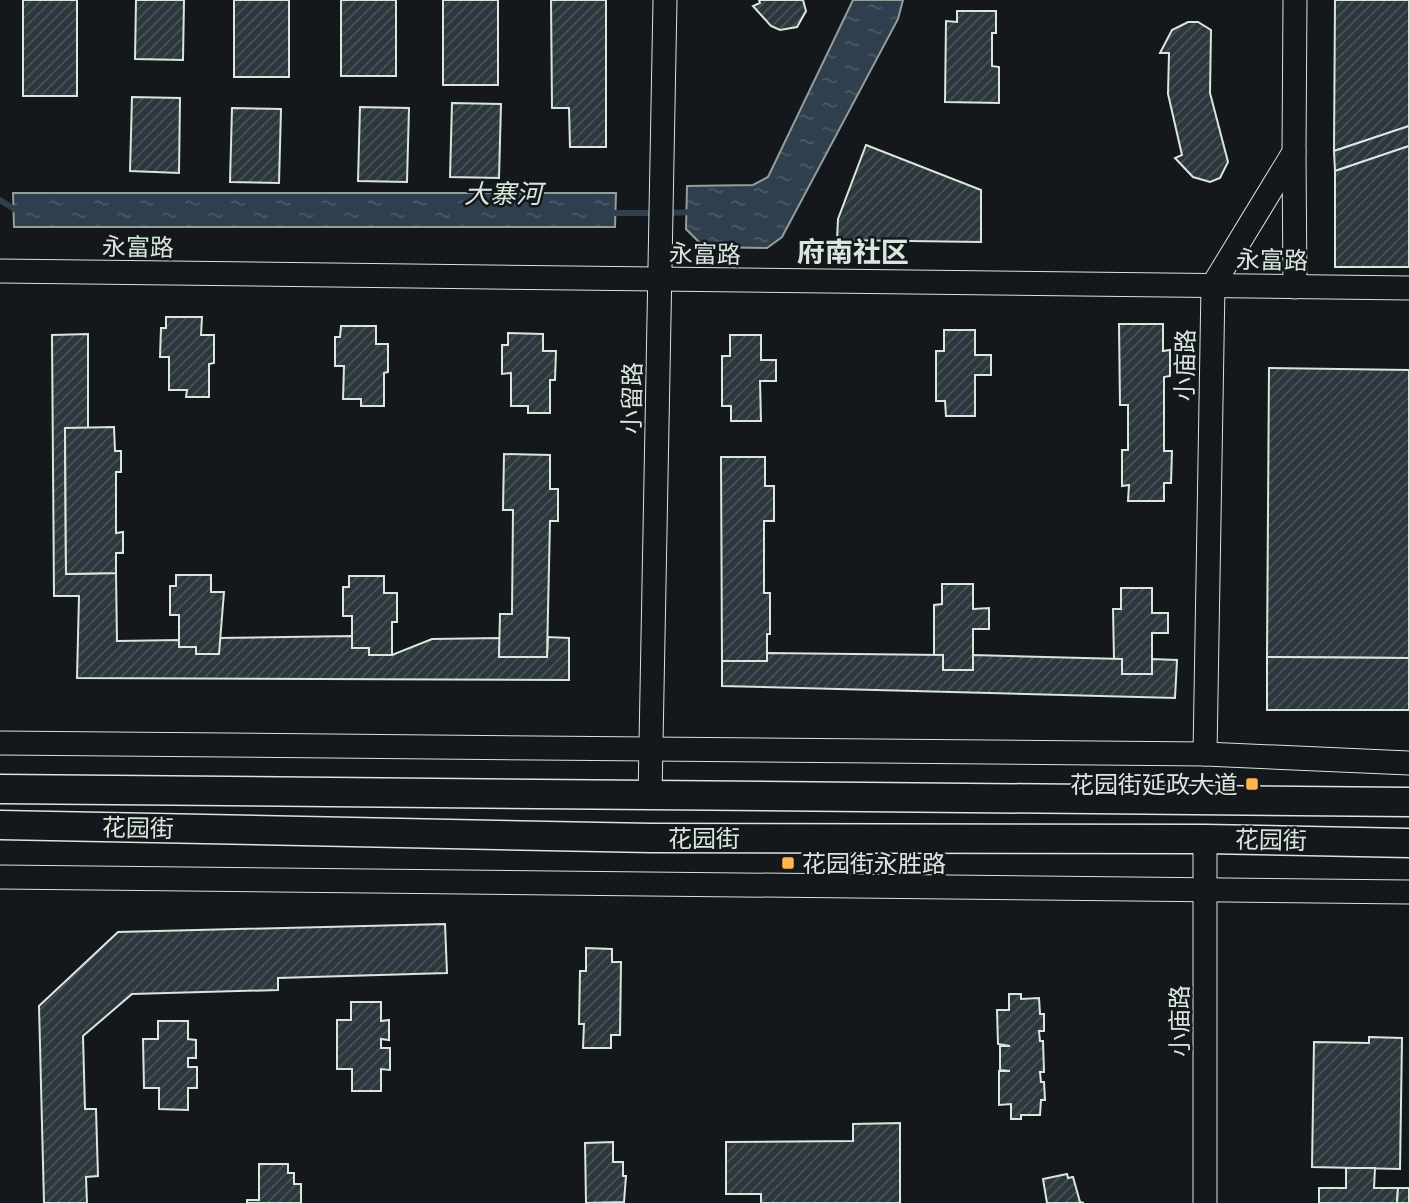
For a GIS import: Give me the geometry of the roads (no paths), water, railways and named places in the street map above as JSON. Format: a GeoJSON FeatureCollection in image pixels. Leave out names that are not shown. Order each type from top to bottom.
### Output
{"type":"FeatureCollection","features":[{"type":"Feature","properties":{"kind":"main road","name":"花园街"},"geometry":{"type":"LineString","coordinates":[[0,789],[1409,802]]}},
{"type":"Feature","properties":{"kind":"main road","name":"花园街"},"geometry":{"type":"LineString","coordinates":[[0,825],[651,838],[1205,839],[1409,843]]}},
{"type":"Feature","properties":{"kind":"street","name":"小留路"},"geometry":{"type":"LineString","coordinates":[[650,797],[665,0]]}},
{"type":"Feature","properties":{"kind":"street"},"geometry":{"type":"LineString","coordinates":[[1295,0],[1295,286]]}},
{"type":"Feature","properties":{"kind":"street"},"geometry":{"type":"LineString","coordinates":[[1213,285],[1294,152]]}},
{"type":"Feature","properties":{"kind":"street","name":"永富路"},"geometry":{"type":"LineString","coordinates":[[0,271],[1409,288]]}},
{"type":"Feature","properties":{"kind":"street","name":"小庙路"},"geometry":{"type":"LineString","coordinates":[[1205,754],[1213,285]]}},
{"type":"Feature","properties":{"kind":"street"},"geometry":{"type":"LineString","coordinates":[[0,743],[1205,754],[1409,763]]}},
{"type":"Feature","properties":{"kind":"street","name":"小庙路"},"geometry":{"type":"LineString","coordinates":[[1205,839],[1205,1203]]}},
{"type":"Feature","properties":{"kind":"street"},"geometry":{"type":"LineString","coordinates":[[0,877],[1409,892]]}},
{"type":"Feature","properties":{"kind":"water"},"geometry":{"type":"Polygon","coordinates":[[[853,0],[903,0],[898,19],[782,237],[767,248],[704,247],[686,229],[687,186],[753,185],[768,177],[853,0]]]}},
{"type":"Feature","properties":{"kind":"water"},"geometry":{"type":"Polygon","coordinates":[[[13,193],[616,193],[615,227],[14,227],[13,193]]]}},
{"type":"Feature","properties":{"kind":"waterway","name":"大寨河"},"geometry":{"type":"LineString","coordinates":[[0,200],[19,212]]}},
{"type":"Feature","properties":{"kind":"waterway","name":"大寨河"},"geometry":{"type":"LineString","coordinates":[[667,213],[694,212]]}},
{"type":"Feature","properties":{"kind":"waterway","name":"大寨河"},"geometry":{"type":"LineString","coordinates":[[607,213],[656,213]]}},
{"type":"Feature","properties":{"kind":"place","name":"花园街延政大道"},"geometry":{"type":"Point","coordinates":[1252,784]}},
{"type":"Feature","properties":{"kind":"place","name":"花园街永胜路"},"geometry":{"type":"Point","coordinates":[788,863]}},
{"type":"Feature","properties":{"kind":"district","name":"府南社区"},"geometry":{"type":"Point","coordinates":[853,252]}}]}
